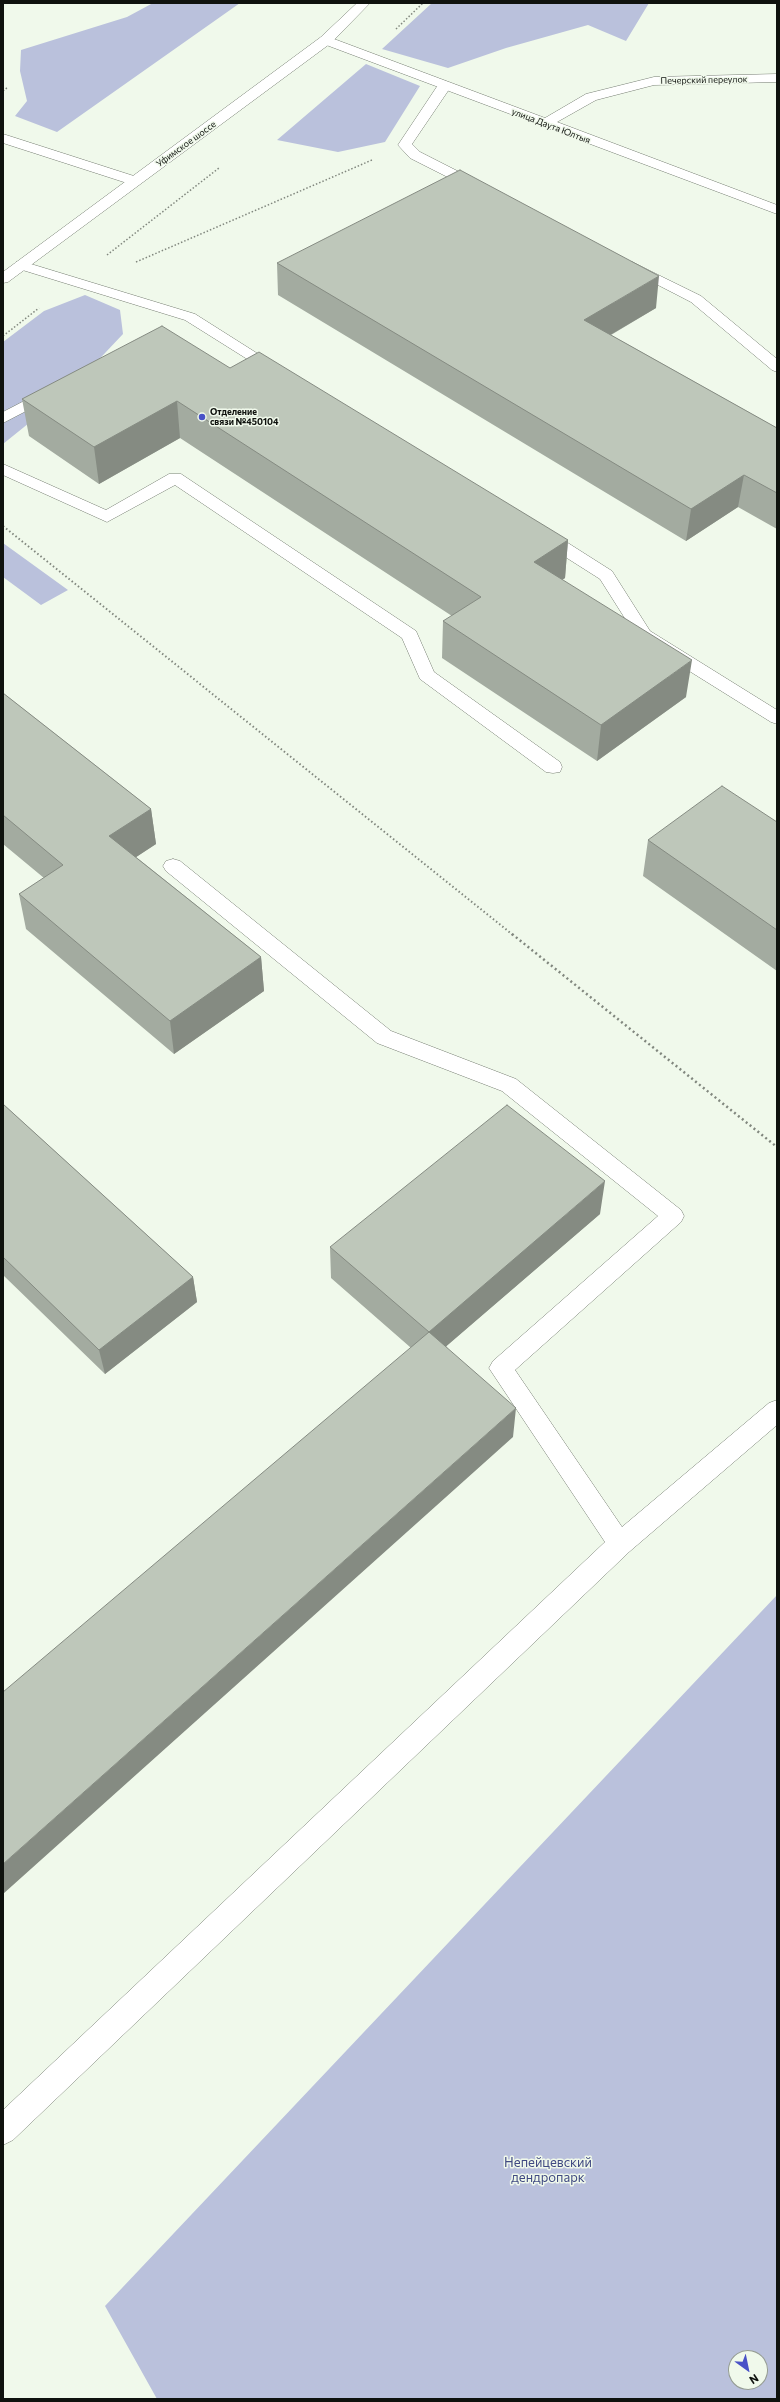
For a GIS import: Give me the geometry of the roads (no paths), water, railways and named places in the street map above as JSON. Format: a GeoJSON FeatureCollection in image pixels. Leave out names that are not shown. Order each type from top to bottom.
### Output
{"type":"FeatureCollection","features":[{"type":"Feature","properties":{"kind":"street","name":"Уфимское шоссе"},"geometry":{"type":"LineString","coordinates":[[3,279],[326,40],[364,3]]}},
{"type":"Feature","properties":{"kind":"street","name":"улица Даута Юлтыя"},"geometry":{"type":"LineString","coordinates":[[326,40],[545,124],[777,210]]}},
{"type":"Feature","properties":{"kind":"street","name":"Печерский переулок"},"geometry":{"type":"LineString","coordinates":[[545,124],[591,97],[654,81],[777,78]]}},
{"type":"Feature","properties":{"kind":"street"},"geometry":{"type":"LineString","coordinates":[[445,85],[405,145],[415,155],[493,194]]}},
{"type":"Feature","properties":{"kind":"street"},"geometry":{"type":"LineString","coordinates":[[3,138],[135,181]]}},
{"type":"Feature","properties":{"kind":"street"},"geometry":{"type":"LineString","coordinates":[[619,259],[696,298],[777,367]]}},
{"type":"Feature","properties":{"kind":"street"},"geometry":{"type":"LineString","coordinates":[[21,265],[190,317],[291,380]]}},
{"type":"Feature","properties":{"kind":"street"},"geometry":{"type":"LineString","coordinates":[[169,328],[190,317]]}},
{"type":"Feature","properties":{"kind":"street"},"geometry":{"type":"LineString","coordinates":[[3,418],[65,384]]}},
{"type":"Feature","properties":{"kind":"street"},"geometry":{"type":"LineString","coordinates":[[3,469],[107,517],[175,478],[410,635],[426,675],[552,767]]}},
{"type":"Feature","properties":{"kind":"street"},"geometry":{"type":"LineString","coordinates":[[532,529],[606,575],[644,635],[777,718]]}},
{"type":"Feature","properties":{"kind":"street"},"geometry":{"type":"LineString","coordinates":[[173,866],[384,1037],[509,1085],[673,1216],[502,1368],[620,1544]]}},
{"type":"Feature","properties":{"kind":"street"},"geometry":{"type":"LineString","coordinates":[[3,2130],[620,1544],[777,1410]]}},
{"type":"Feature","properties":{"kind":"place","name":"Отделение связи №450104"},"geometry":{"type":"Point","coordinates":[202,417]}},
{"type":"Feature","properties":{"kind":"park label","name":"Непейцевский дендропарк"},"geometry":{"type":"Point","coordinates":[548,2170]}}]}
